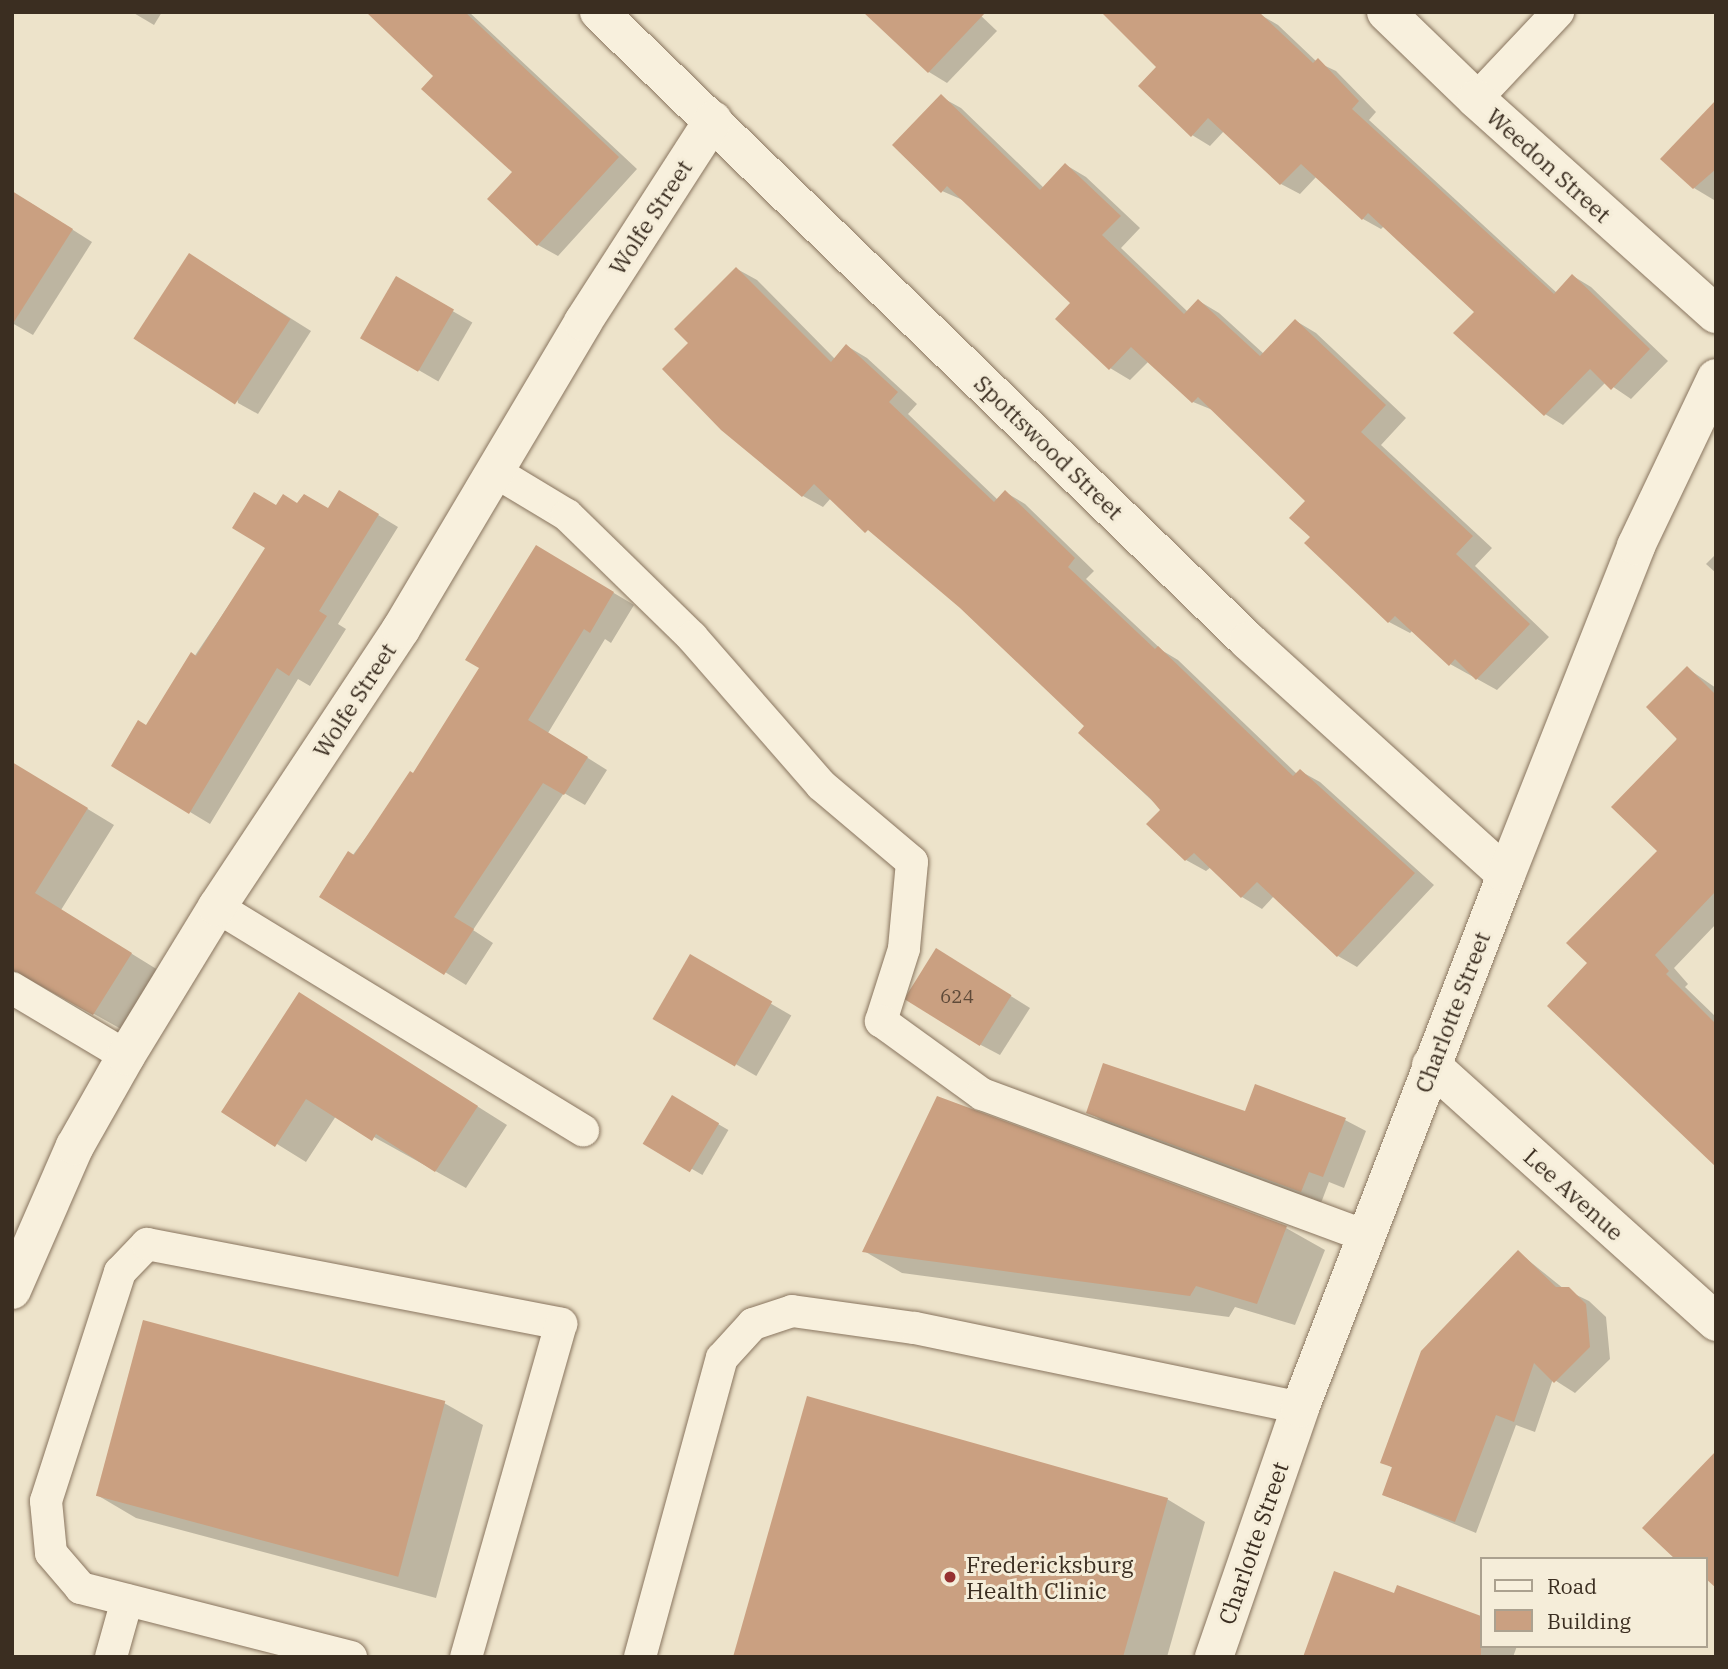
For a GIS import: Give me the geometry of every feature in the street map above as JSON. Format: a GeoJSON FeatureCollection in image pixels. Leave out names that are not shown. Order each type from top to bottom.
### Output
{"type":"FeatureCollection","features":[{"type":"Feature","properties":{"kind":"street","name":"Spottswood Street"},"geometry":{"type":"LineString","coordinates":[[599,12],[1248,641],[1506,875]]}},
{"type":"Feature","properties":{"kind":"street","name":"Weedon Street"},"geometry":{"type":"LineString","coordinates":[[1386,12],[1476,99],[1716,314]]}},
{"type":"Feature","properties":{"kind":"street","name":"Wolfe Street"},"geometry":{"type":"LineString","coordinates":[[12,1290],[75,1146],[126,1056],[217,907],[401,629],[583,322],[713,120]]}},
{"type":"Feature","properties":{"kind":"street","name":"Charlotte Street"},"geometry":{"type":"LineString","coordinates":[[1214,1657],[1300,1408],[1431,1065],[1636,546],[1716,378]]}},
{"type":"Feature","properties":{"kind":"street","name":"Lee Avenue"},"geometry":{"type":"LineString","coordinates":[[1431,1065],[1716,1322]]}},
{"type":"Feature","properties":{"kind":"lane"},"geometry":{"type":"LineString","coordinates":[[1476,99],[1558,12]]}},
{"type":"Feature","properties":{"kind":"lane"},"geometry":{"type":"LineString","coordinates":[[495,471],[567,515],[692,637],[821,785],[912,862],[904,949],[881,1021],[982,1094],[1366,1236]]}},
{"type":"Feature","properties":{"kind":"lane"},"geometry":{"type":"LineString","coordinates":[[217,907],[583,1130]]}},
{"type":"Feature","properties":{"kind":"lane"},"geometry":{"type":"LineString","coordinates":[[12,988],[126,1056]]}},
{"type":"Feature","properties":{"kind":"lane"},"geometry":{"type":"LineString","coordinates":[[351,1657],[81,1588],[51,1553],[46,1501],[120,1272],[147,1244],[561,1324],[466,1657]]}},
{"type":"Feature","properties":{"kind":"lane"},"geometry":{"type":"LineString","coordinates":[[640,1657],[722,1358],[754,1324],[792,1311],[915,1328],[1300,1408]]}},
{"type":"Feature","properties":{"kind":"lane"},"geometry":{"type":"LineString","coordinates":[[111,1657],[127,1600]]}},
{"type":"Feature","properties":{"kind":"building"},"geometry":{"type":"Polygon","coordinates":[[[366,12],[465,12],[619,157],[537,246],[487,199],[512,172],[421,89],[433,76],[366,12]]]}},
{"type":"Feature","properties":{"kind":"building"},"geometry":{"type":"Polygon","coordinates":[[[863,12],[986,12],[928,73],[863,12]]]}},
{"type":"Feature","properties":{"kind":"building"},"geometry":{"type":"Polygon","coordinates":[[[1101,12],[1259,12],[1313,63],[1318,58],[1359,101],[1352,109],[1554,294],[1572,274],[1650,349],[1611,390],[1590,369],[1544,416],[1453,333],[1474,312],[1368,213],[1362,220],[1301,164],[1280,185],[1208,118],[1191,137],[1138,86],[1156,67],[1101,12]]]}},
{"type":"Feature","properties":{"kind":"building"},"geometry":{"type":"Polygon","coordinates":[[[941,94],[1040,190],[1065,163],[1121,216],[1102,235],[1184,314],[1198,299],[1260,356],[1295,319],[1386,405],[1361,432],[1473,536],[1456,554],[1530,624],[1476,680],[1455,659],[1449,666],[1395,616],[1388,623],[1304,543],[1310,537],[1289,518],[1305,501],[1198,397],[1192,403],[1131,347],[1109,370],[1055,319],[1070,303],[947,186],[941,193],[892,145],[941,94]]]}},
{"type":"Feature","properties":{"kind":"building"},"geometry":{"type":"Polygon","coordinates":[[[1716,100],[1716,169],[1693,189],[1660,159],[1716,100]]]}},
{"type":"Feature","properties":{"kind":"building"},"geometry":{"type":"Polygon","coordinates":[[[12,191],[73,229],[12,325],[12,191]]]}},
{"type":"Feature","properties":{"kind":"building"},"geometry":{"type":"Polygon","coordinates":[[[189,253],[290,319],[235,404],[133,339],[189,253]]]}},
{"type":"Feature","properties":{"kind":"building"},"geometry":{"type":"Polygon","coordinates":[[[736,267],[831,362],[846,344],[898,392],[889,402],[994,502],[1005,490],[1075,558],[1068,567],[1155,649],[1158,646],[1293,776],[1300,769],[1415,873],[1337,957],[1257,882],[1241,898],[1194,853],[1185,861],[1146,824],[1160,810],[1150,798],[1078,733],[1084,726],[960,608],[868,530],[865,533],[814,484],[802,497],[721,430],[662,369],[688,343],[674,329],[736,267]]]}},
{"type":"Feature","properties":{"kind":"building"},"geometry":{"type":"Polygon","coordinates":[[[396,276],[454,310],[418,372],[360,338],[396,276]]]}},
{"type":"Feature","properties":{"kind":"building"},"geometry":{"type":"Polygon","coordinates":[[[339,490],[379,514],[319,611],[327,616],[289,676],[277,668],[189,814],[111,766],[138,720],[146,725],[191,652],[196,656],[265,548],[232,528],[254,492],[276,505],[283,494],[297,503],[304,494],[328,508],[339,490]]]}},
{"type":"Feature","properties":{"kind":"building"},"geometry":{"type":"Polygon","coordinates":[[[536,545],[614,592],[590,633],[584,629],[528,720],[588,757],[564,795],[543,783],[454,917],[474,929],[444,975],[319,897],[348,851],[354,855],[410,771],[413,773],[479,668],[465,660],[536,545]]]}},
{"type":"Feature","properties":{"kind":"building"},"geometry":{"type":"Polygon","coordinates":[[[1687,666],[1716,695],[1716,891],[1655,955],[1669,971],[1666,974],[1716,1024],[1716,1167],[1547,1006],[1587,963],[1566,943],[1657,851],[1611,807],[1677,739],[1646,707],[1687,666]]]}},
{"type":"Feature","properties":{"kind":"building"},"geometry":{"type":"Polygon","coordinates":[[[12,762],[88,808],[35,893],[132,953],[93,1015],[12,970],[12,762]]]}},
{"type":"Feature","properties":{"kind":"building"},"geometry":{"type":"Polygon","coordinates":[[[936,948],[1011,995],[980,1046],[904,999],[936,948]]]}},
{"type":"Feature","properties":{"kind":"building"},"geometry":{"type":"Polygon","coordinates":[[[690,954],[772,1001],[735,1066],[652,1019],[690,954]]]}},
{"type":"Feature","properties":{"kind":"building"},"geometry":{"type":"Polygon","coordinates":[[[299,992],[478,1106],[435,1172],[376,1134],[372,1141],[306,1099],[275,1147],[221,1112],[299,992]]]}},
{"type":"Feature","properties":{"kind":"building"},"geometry":{"type":"Polygon","coordinates":[[[1103,1063],[1245,1111],[1255,1084],[1346,1118],[1323,1177],[1309,1172],[1301,1192],[1086,1113],[1103,1063]]]}},
{"type":"Feature","properties":{"kind":"building"},"geometry":{"type":"Polygon","coordinates":[[[672,1095],[719,1123],[690,1172],[643,1144],[672,1095]]]}},
{"type":"Feature","properties":{"kind":"building"},"geometry":{"type":"Polygon","coordinates":[[[937,1096],[1287,1226],[1257,1304],[1196,1286],[1190,1296],[862,1252],[937,1096]]]}},
{"type":"Feature","properties":{"kind":"building"},"geometry":{"type":"Polygon","coordinates":[[[1518,1250],[1556,1287],[1569,1287],[1586,1304],[1590,1347],[1554,1383],[1534,1363],[1514,1422],[1496,1415],[1455,1522],[1382,1495],[1392,1467],[1380,1463],[1421,1351],[1518,1250]]]}},
{"type":"Feature","properties":{"kind":"building"},"geometry":{"type":"Polygon","coordinates":[[[143,1320],[445,1401],[398,1577],[96,1496],[143,1320]]]}},
{"type":"Feature","properties":{"kind":"building","name":"Fredericksburg Health Clinic"},"geometry":{"type":"Polygon","coordinates":[[[807,1396],[1168,1498],[1123,1657],[733,1657],[807,1396]]]}},
{"type":"Feature","properties":{"kind":"building"},"geometry":{"type":"Polygon","coordinates":[[[1716,1451],[1716,1588],[1707,1580],[1707,1557],[1673,1557],[1642,1528],[1716,1451]]]}},
{"type":"Feature","properties":{"kind":"building"},"geometry":{"type":"Polygon","coordinates":[[[1334,1571],[1394,1593],[1397,1585],[1480,1616],[1481,1657],[1303,1657],[1334,1571]]]}},
{"type":"Feature","properties":{"kind":"place","name":"Fredericksburg Health Clinic"},"geometry":{"type":"Point","coordinates":[950,1577]}}]}
